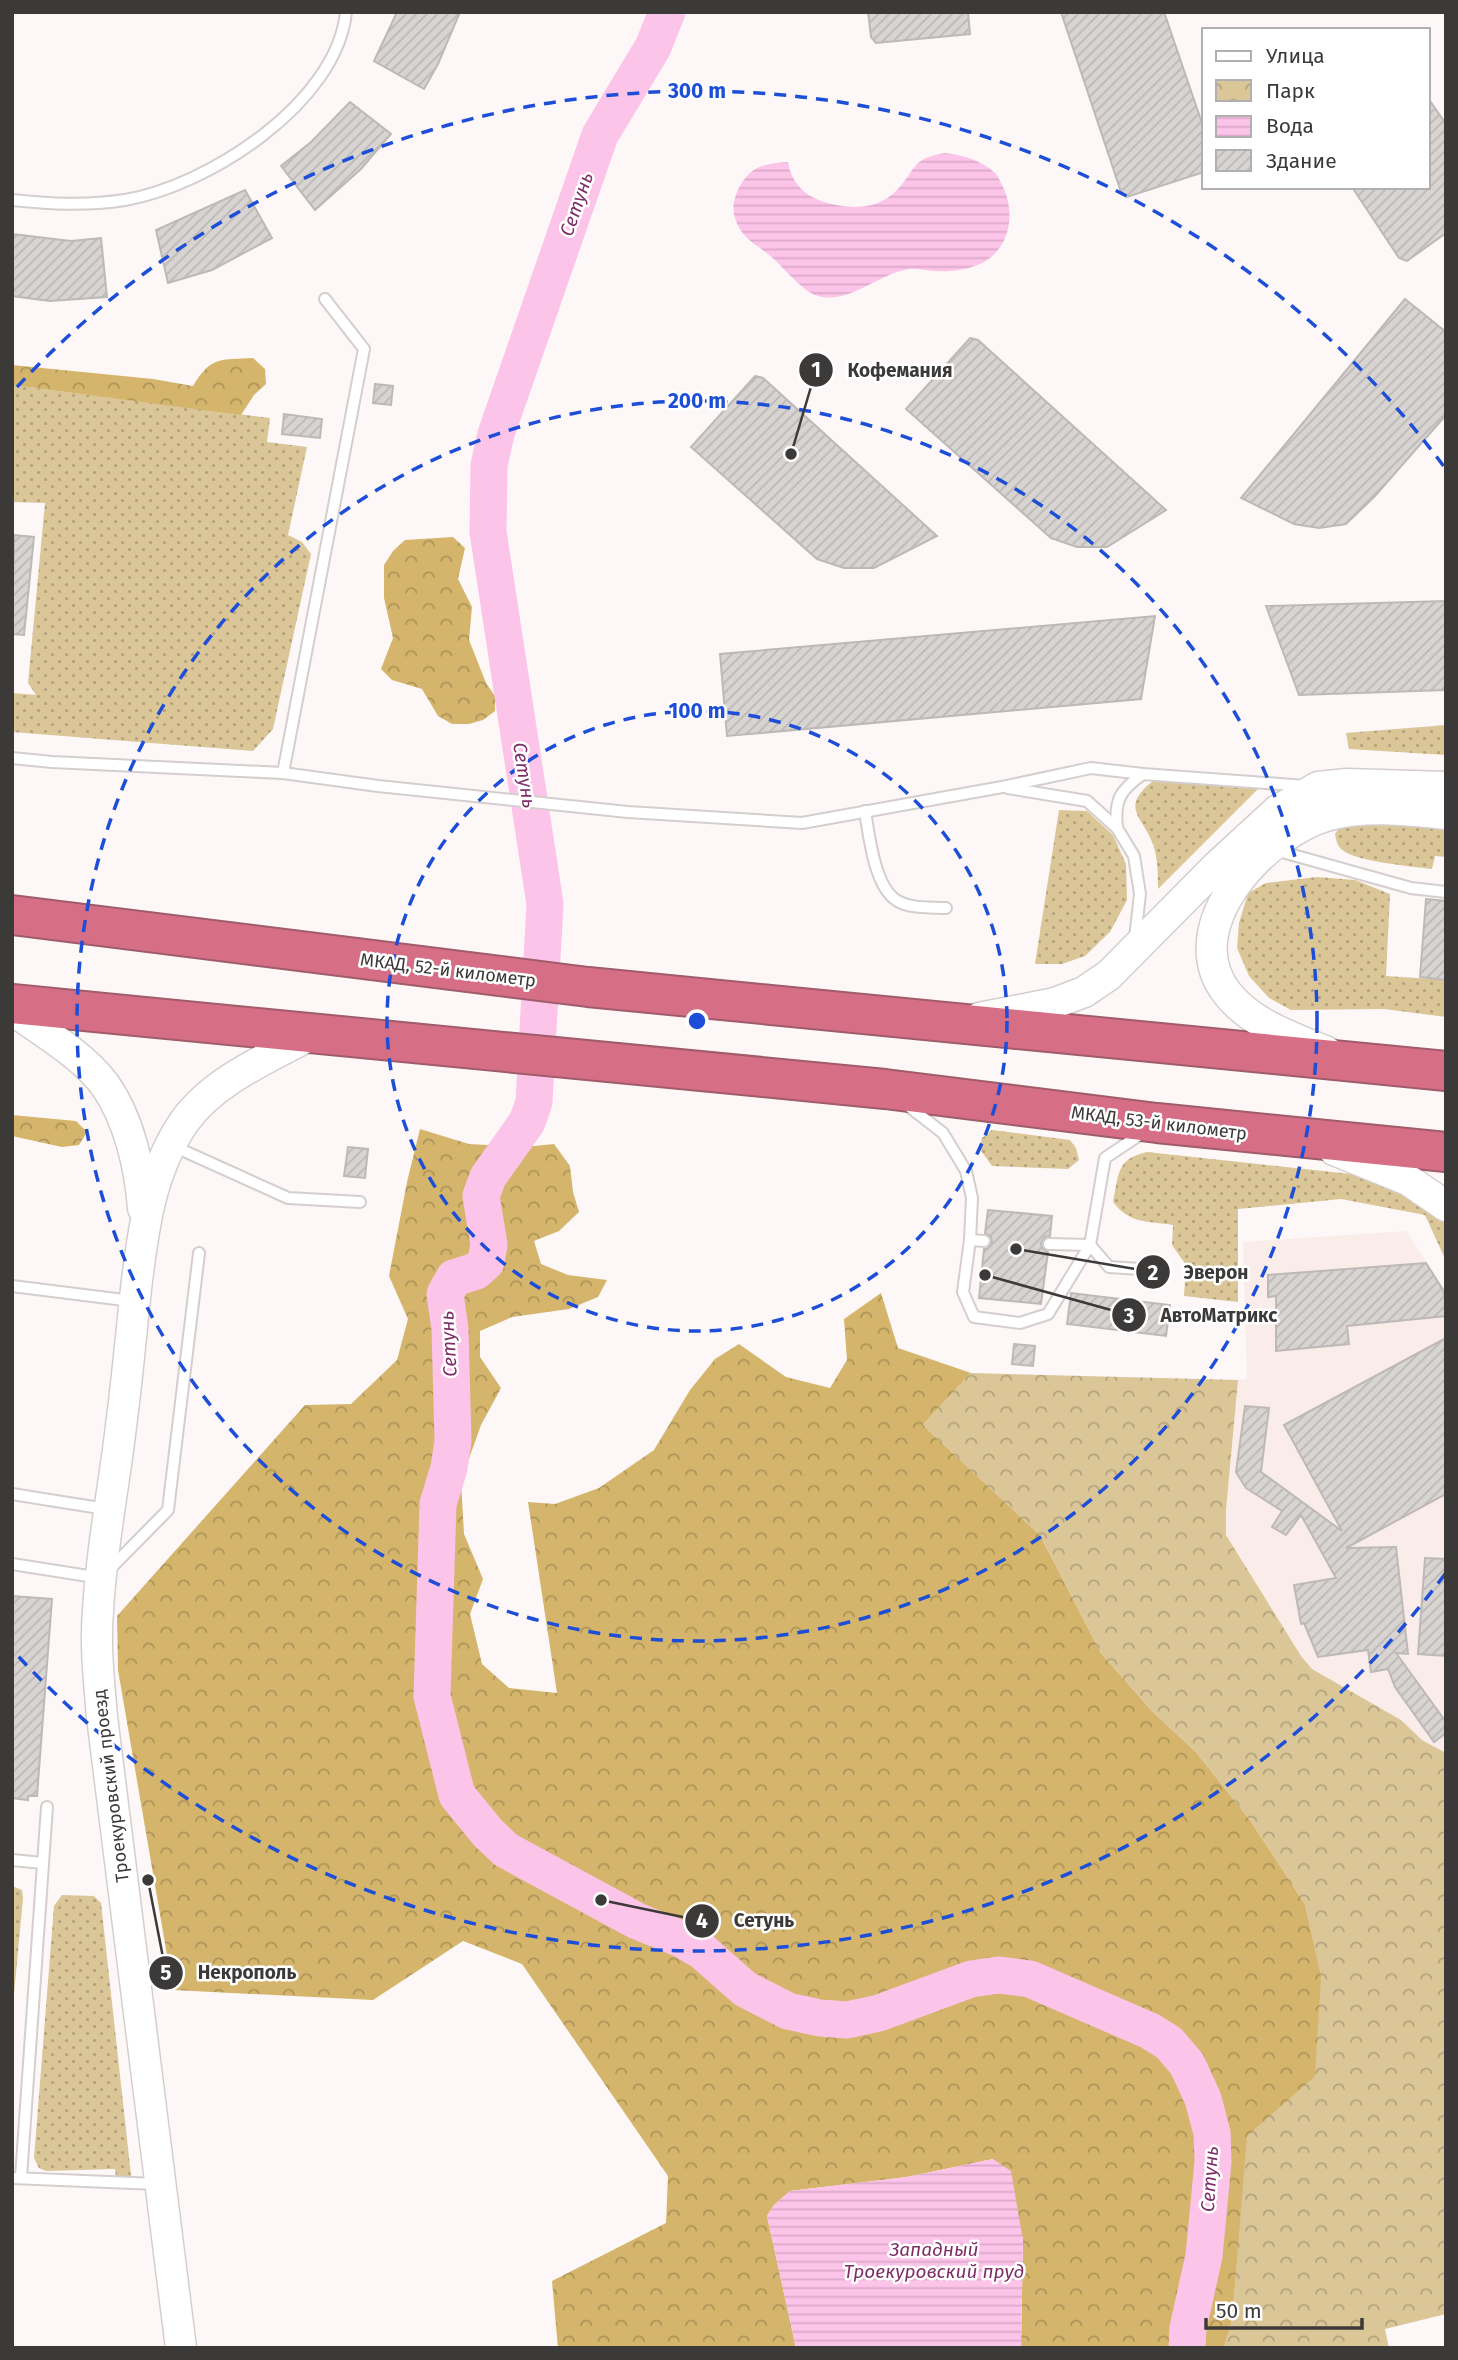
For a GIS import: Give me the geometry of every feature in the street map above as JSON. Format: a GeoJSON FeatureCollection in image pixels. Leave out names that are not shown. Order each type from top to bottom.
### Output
{"type":"FeatureCollection","features":[{"type":"Feature","properties":{"kind":"highway","name":"МКАД, 52-й километр"},"geometry":{"type":"LineString","coordinates":[[12,915],[589,987],[954,1024]]}},
{"type":"Feature","properties":{"kind":"highway"},"geometry":{"type":"LineString","coordinates":[[12,1004],[879,1088]]}},
{"type":"Feature","properties":{"kind":"highway"},"geometry":{"type":"LineString","coordinates":[[954,1024],[1446,1071]]}},
{"type":"Feature","properties":{"kind":"highway","name":"МКАД, 53-й километр"},"geometry":{"type":"LineString","coordinates":[[879,1088],[1157,1123],[1446,1152]]}},
{"type":"Feature","properties":{"kind":"street"},"geometry":{"type":"LineString","coordinates":[[954,1024],[1055,1003],[1084,992],[1109,975],[1216,867],[1278,810],[1318,787],[1347,784],[1446,787]]}},
{"type":"Feature","properties":{"kind":"street"},"geometry":{"type":"LineString","coordinates":[[1349,1063],[1264,1024],[1232,999],[1216,972],[1212,949],[1214,927],[1228,896],[1244,871],[1269,849],[1309,822],[1330,814],[1357,810],[1403,809],[1446,814]]}},
{"type":"Feature","properties":{"kind":"street","name":"Троекуровский проезд"},"geometry":{"type":"LineString","coordinates":[[12,1010],[52,1037],[104,1085],[128,1132],[141,1182],[144,1223]]}},
{"type":"Feature","properties":{"kind":"street","name":"Троекуровский проезд"},"geometry":{"type":"LineString","coordinates":[[181,2348],[102,1717],[97,1658],[101,1578],[144,1223],[155,1181],[171,1145],[186,1121],[208,1097],[247,1069],[314,1032]]}},
{"type":"Feature","properties":{"kind":"street"},"geometry":{"type":"LineString","coordinates":[[1307,1139],[1408,1180],[1446,1206]]}},
{"type":"Feature","properties":{"kind":"lane"},"geometry":{"type":"LineString","coordinates":[[12,200],[65,205],[126,200],[178,183],[233,157],[291,113],[326,70],[344,30],[346,12]]}},
{"type":"Feature","properties":{"kind":"lane"},"geometry":{"type":"LineString","coordinates":[[283,774],[363,349],[325,299]]}},
{"type":"Feature","properties":{"kind":"lane"},"geometry":{"type":"LineString","coordinates":[[12,758],[283,774],[628,812],[802,823],[1091,768],[1318,787]]}},
{"type":"Feature","properties":{"kind":"lane"},"geometry":{"type":"LineString","coordinates":[[1117,828],[1115,810],[1121,794],[1129,783],[1143,774]]}},
{"type":"Feature","properties":{"kind":"lane"},"geometry":{"type":"LineString","coordinates":[[1002,787],[1087,801],[1117,828],[1134,856],[1140,894],[1134,951]]}},
{"type":"Feature","properties":{"kind":"lane"},"geometry":{"type":"LineString","coordinates":[[865,811],[873,859],[881,880],[895,899],[917,906],[946,908]]}},
{"type":"Feature","properties":{"kind":"lane"},"geometry":{"type":"LineString","coordinates":[[1269,849],[1411,888],[1446,892]]}},
{"type":"Feature","properties":{"kind":"lane"},"geometry":{"type":"LineString","coordinates":[[879,1088],[943,1133],[966,1171],[972,1198],[963,1292],[974,1317],[1020,1323],[1048,1314],[1090,1245],[1105,1158],[1157,1123]]}},
{"type":"Feature","properties":{"kind":"lane"},"geometry":{"type":"LineString","coordinates":[[171,1145],[288,1198],[360,1202]]}},
{"type":"Feature","properties":{"kind":"lane"},"geometry":{"type":"LineString","coordinates":[[970,1240],[984,1241]]}},
{"type":"Feature","properties":{"kind":"lane"},"geometry":{"type":"LineString","coordinates":[[1049,1244],[1090,1245],[1109,1267],[1156,1270]]}},
{"type":"Feature","properties":{"kind":"lane"},"geometry":{"type":"LineString","coordinates":[[12,1564],[101,1578],[169,1510],[199,1253]]}},
{"type":"Feature","properties":{"kind":"lane"},"geometry":{"type":"LineString","coordinates":[[12,1286],[135,1301]]}},
{"type":"Feature","properties":{"kind":"lane"},"geometry":{"type":"LineString","coordinates":[[12,1494],[110,1510]]}},
{"type":"Feature","properties":{"kind":"lane"},"geometry":{"type":"LineString","coordinates":[[47,1807],[16,2178],[160,2184]]}},
{"type":"Feature","properties":{"kind":"lane"},"geometry":{"type":"LineString","coordinates":[[12,1860],[43,1863]]}},
{"type":"Feature","properties":{"kind":"shaded area"},"geometry":{"type":"Polygon","coordinates":[[[1406,1231],[1446,1291],[1446,1753],[1422,1740],[1401,1720],[1312,1669],[1301,1656],[1226,1535],[1238,1380],[1247,1379],[1243,1242],[1406,1231]]]}},
{"type":"Feature","properties":{"kind":"green space"},"geometry":{"type":"Polygon","coordinates":[[[253,358],[265,369],[266,384],[254,395],[241,415],[12,385],[12,365],[153,379],[193,386],[211,364],[253,358]]]}},
{"type":"Feature","properties":{"kind":"green space"},"geometry":{"type":"Polygon","coordinates":[[[12,385],[270,418],[267,442],[307,447],[288,535],[302,542],[311,554],[273,729],[253,751],[12,732],[12,693],[36,695],[28,683],[45,503],[12,502],[12,385]]]}},
{"type":"Feature","properties":{"kind":"green space"},"geometry":{"type":"Polygon","coordinates":[[[453,537],[465,548],[458,579],[472,607],[469,640],[486,683],[495,696],[495,711],[483,720],[469,724],[452,724],[438,716],[422,689],[392,680],[381,669],[393,638],[384,598],[384,565],[393,551],[405,540],[453,537]]]}},
{"type":"Feature","properties":{"kind":"green space"},"geometry":{"type":"Polygon","coordinates":[[[1446,725],[1446,755],[1349,749],[1346,733],[1446,725]]]}},
{"type":"Feature","properties":{"kind":"green space"},"geometry":{"type":"Polygon","coordinates":[[[1153,781],[1259,788],[1158,889],[1155,850],[1135,805],[1143,790],[1153,781]]]}},
{"type":"Feature","properties":{"kind":"green space"},"geometry":{"type":"Polygon","coordinates":[[[1059,810],[1087,811],[1113,835],[1126,864],[1127,900],[1110,932],[1085,956],[1062,964],[1035,964],[1059,810]]]}},
{"type":"Feature","properties":{"kind":"green space"},"geometry":{"type":"Polygon","coordinates":[[[1343,822],[1446,822],[1446,857],[1435,856],[1432,869],[1358,857],[1341,849],[1338,844],[1335,834],[1343,822]]]}},
{"type":"Feature","properties":{"kind":"green space"},"geometry":{"type":"Polygon","coordinates":[[[1317,877],[1355,880],[1390,894],[1386,976],[1446,980],[1446,1017],[1384,1009],[1291,1010],[1269,998],[1249,976],[1237,948],[1239,923],[1248,893],[1266,883],[1317,877]]]}},
{"type":"Feature","properties":{"kind":"green space"},"geometry":{"type":"Polygon","coordinates":[[[12,1115],[76,1121],[87,1132],[79,1145],[62,1147],[12,1136],[12,1115]]]}},
{"type":"Feature","properties":{"kind":"green space"},"geometry":{"type":"Polygon","coordinates":[[[420,1129],[469,1144],[524,1147],[554,1144],[570,1166],[579,1212],[559,1231],[534,1241],[541,1264],[568,1275],[607,1280],[598,1297],[569,1309],[512,1317],[480,1331],[480,1357],[501,1388],[481,1425],[461,1481],[464,1534],[483,1579],[470,1614],[482,1664],[509,1688],[557,1693],[528,1502],[555,1504],[599,1488],[654,1450],[690,1390],[715,1359],[739,1344],[786,1377],[830,1388],[847,1360],[844,1319],[881,1293],[898,1348],[971,1373],[923,1425],[1040,1535],[1101,1653],[1153,1712],[1196,1752],[1250,1820],[1305,1904],[1322,1977],[1388,1993],[1237,2265],[1232,2321],[1224,2348],[1021,2348],[1023,2239],[993,2159],[907,2177],[790,2191],[774,2205],[767,2216],[796,2348],[558,2348],[552,2281],[666,2223],[668,2176],[522,1964],[463,1941],[373,2000],[173,1990],[118,1670],[117,1616],[305,1405],[351,1404],[397,1360],[408,1319],[389,1276],[420,1129]]]}},
{"type":"Feature","properties":{"kind":"green space"},"geometry":{"type":"Polygon","coordinates":[[[992,1130],[1070,1140],[1076,1148],[1079,1160],[1068,1169],[992,1166],[979,1148],[982,1138],[992,1130]]]}},
{"type":"Feature","properties":{"kind":"green space"},"geometry":{"type":"Polygon","coordinates":[[[1147,1152],[1360,1175],[1414,1193],[1446,1221],[1446,1261],[1425,1215],[1341,1199],[1238,1209],[1238,1302],[1184,1296],[1186,1265],[1172,1245],[1173,1225],[1133,1218],[1113,1202],[1118,1176],[1124,1164],[1129,1159],[1147,1152]]]}},
{"type":"Feature","properties":{"kind":"green space"},"geometry":{"type":"Polygon","coordinates":[[[971,1373],[1238,1380],[1226,1535],[1301,1656],[1312,1669],[1401,1720],[1422,1740],[1446,1753],[1446,2314],[1385,2329],[1389,2348],[1224,2348],[1232,2321],[1247,2136],[1315,2076],[1321,1977],[1305,1904],[1250,1820],[1196,1752],[1153,1712],[1101,1653],[1040,1535],[923,1425],[971,1373]]]}},
{"type":"Feature","properties":{"kind":"green space"},"geometry":{"type":"Polygon","coordinates":[[[12,1886],[22,1890],[23,1898],[13,2005],[12,1886]]]}},
{"type":"Feature","properties":{"kind":"green space"},"geometry":{"type":"Polygon","coordinates":[[[62,1895],[94,1896],[101,1903],[131,2175],[131,2179],[117,2187],[115,2169],[46,2171],[39,2168],[34,2158],[54,1906],[62,1895]]]}},
{"type":"Feature","properties":{"kind":"water"},"geometry":{"type":"Polygon","coordinates":[[[945,153],[971,159],[994,172],[1009,206],[1005,239],[992,256],[971,267],[947,271],[909,269],[896,272],[857,291],[830,298],[818,296],[805,289],[746,237],[735,218],[734,204],[738,190],[746,177],[765,165],[788,162],[798,186],[808,195],[831,204],[860,207],[889,197],[920,162],[945,153]]]}},
{"type":"Feature","properties":{"kind":"water","name":"Западный Троекуровский пруд"},"geometry":{"type":"Polygon","coordinates":[[[993,2159],[1011,2171],[1023,2240],[1021,2348],[796,2348],[767,2216],[774,2205],[790,2191],[907,2177],[993,2159]]]}},
{"type":"Feature","properties":{"kind":"building"},"geometry":{"type":"Polygon","coordinates":[[[397,12],[460,12],[424,89],[374,61],[397,12]]]}},
{"type":"Feature","properties":{"kind":"building"},"geometry":{"type":"Polygon","coordinates":[[[868,12],[968,12],[970,34],[876,43],[871,37],[868,12]]]}},
{"type":"Feature","properties":{"kind":"building"},"geometry":{"type":"Polygon","coordinates":[[[1061,12],[1164,12],[1202,123],[1202,173],[1127,197],[1121,192],[1061,12]]]}},
{"type":"Feature","properties":{"kind":"building"},"geometry":{"type":"Polygon","coordinates":[[[1430,101],[1446,124],[1446,233],[1407,261],[1399,258],[1353,189],[1430,189],[1430,101]]]}},
{"type":"Feature","properties":{"kind":"building"},"geometry":{"type":"Polygon","coordinates":[[[350,102],[391,134],[361,169],[315,210],[281,166],[311,142],[350,102]]]}},
{"type":"Feature","properties":{"kind":"building"},"geometry":{"type":"Polygon","coordinates":[[[245,190],[272,238],[212,270],[168,283],[156,230],[245,190]]]}},
{"type":"Feature","properties":{"kind":"building"},"geometry":{"type":"Polygon","coordinates":[[[12,234],[71,241],[101,238],[107,297],[50,301],[12,296],[12,234]]]}},
{"type":"Feature","properties":{"kind":"building"},"geometry":{"type":"Polygon","coordinates":[[[1405,299],[1446,332],[1446,415],[1375,496],[1346,524],[1319,528],[1294,524],[1241,498],[1405,299]]]}},
{"type":"Feature","properties":{"kind":"building"},"geometry":{"type":"Polygon","coordinates":[[[970,338],[978,340],[1166,510],[1107,547],[1077,547],[1051,538],[906,409],[970,338]]]}},
{"type":"Feature","properties":{"kind":"building"},"geometry":{"type":"Polygon","coordinates":[[[755,376],[763,378],[937,536],[874,568],[844,568],[817,559],[691,447],[755,376]]]}},
{"type":"Feature","properties":{"kind":"building"},"geometry":{"type":"Polygon","coordinates":[[[375,384],[393,386],[391,405],[373,403],[375,384]]]}},
{"type":"Feature","properties":{"kind":"building"},"geometry":{"type":"Polygon","coordinates":[[[284,414],[322,419],[320,438],[282,434],[284,414]]]}},
{"type":"Feature","properties":{"kind":"building"},"geometry":{"type":"Polygon","coordinates":[[[14,535],[34,537],[24,635],[12,634],[14,535]]]}},
{"type":"Feature","properties":{"kind":"building"},"geometry":{"type":"Polygon","coordinates":[[[1446,601],[1446,690],[1299,695],[1266,606],[1446,601]]]}},
{"type":"Feature","properties":{"kind":"building"},"geometry":{"type":"Polygon","coordinates":[[[1155,616],[1141,699],[727,736],[720,654],[1155,616]]]}},
{"type":"Feature","properties":{"kind":"building"},"geometry":{"type":"Polygon","coordinates":[[[1426,899],[1446,901],[1446,980],[1420,977],[1426,899]]]}},
{"type":"Feature","properties":{"kind":"building"},"geometry":{"type":"Polygon","coordinates":[[[348,1147],[368,1149],[365,1178],[344,1176],[348,1147]]]}},
{"type":"Feature","properties":{"kind":"building"},"geometry":{"type":"Polygon","coordinates":[[[988,1210],[1052,1216],[1050,1236],[1045,1237],[1041,1243],[1042,1248],[1048,1252],[1041,1304],[979,1298],[984,1249],[992,1242],[991,1237],[985,1233],[988,1210]]]}},
{"type":"Feature","properties":{"kind":"building"},"geometry":{"type":"Polygon","coordinates":[[[1426,1263],[1443,1290],[1446,1316],[1347,1326],[1349,1344],[1276,1351],[1276,1296],[1268,1297],[1268,1275],[1426,1263]]]}},
{"type":"Feature","properties":{"kind":"building"},"geometry":{"type":"Polygon","coordinates":[[[1071,1293],[1170,1305],[1166,1336],[1067,1324],[1071,1293]]]}},
{"type":"Feature","properties":{"kind":"building"},"geometry":{"type":"Polygon","coordinates":[[[1446,1338],[1446,1494],[1346,1548],[1396,1547],[1408,1654],[1396,1653],[1446,1722],[1446,1733],[1434,1742],[1395,1687],[1388,1669],[1371,1672],[1368,1650],[1318,1657],[1304,1623],[1301,1624],[1294,1585],[1336,1578],[1301,1515],[1286,1535],[1272,1527],[1282,1511],[1246,1488],[1236,1472],[1245,1406],[1269,1408],[1261,1472],[1342,1531],[1284,1425],[1446,1338]]]}},
{"type":"Feature","properties":{"kind":"building"},"geometry":{"type":"Polygon","coordinates":[[[1014,1344],[1035,1346],[1033,1366],[1012,1364],[1014,1344]]]}},
{"type":"Feature","properties":{"kind":"building"},"geometry":{"type":"Polygon","coordinates":[[[1425,1558],[1446,1559],[1446,1656],[1418,1654],[1425,1558]]]}},
{"type":"Feature","properties":{"kind":"building"},"geometry":{"type":"Polygon","coordinates":[[[12,1596],[52,1599],[37,1796],[28,1796],[28,1800],[12,1798],[12,1596]]]}},
{"type":"Feature","properties":{"kind":"waterway","name":"Сетунь"},"geometry":{"type":"LineString","coordinates":[[667,12],[653,47],[600,135],[496,434],[489,465],[488,532],[545,904],[534,1102],[527,1122],[488,1177],[481,1196],[489,1245],[486,1262],[476,1271],[454,1278],[445,1294],[450,1329],[453,1441],[449,1468],[438,1504],[432,1696],[457,1795],[488,1833],[506,1850],[637,1921],[681,1939],[702,1951],[745,1989],[788,2011],[847,2020],[879,2013],[971,1979],[999,1975],[1030,1979],[1150,2031],[1169,2043],[1187,2064],[1203,2099],[1212,2133],[1213,2162],[1204,2256],[1188,2328],[1187,2348]]}},
{"type":"Feature","properties":{"kind":"place","name":"Кофемания"},"geometry":{"type":"Point","coordinates":[791,454]}},
{"type":"Feature","properties":{"kind":"place","name":"Эверон"},"geometry":{"type":"Point","coordinates":[1016,1249]}},
{"type":"Feature","properties":{"kind":"place","name":"АвтоМатрикс"},"geometry":{"type":"Point","coordinates":[985,1275]}},
{"type":"Feature","properties":{"kind":"place","name":"Некрополь"},"geometry":{"type":"Point","coordinates":[148,1880]}},
{"type":"Feature","properties":{"kind":"place","name":"Сетунь"},"geometry":{"type":"Point","coordinates":[601,1900]}}]}
